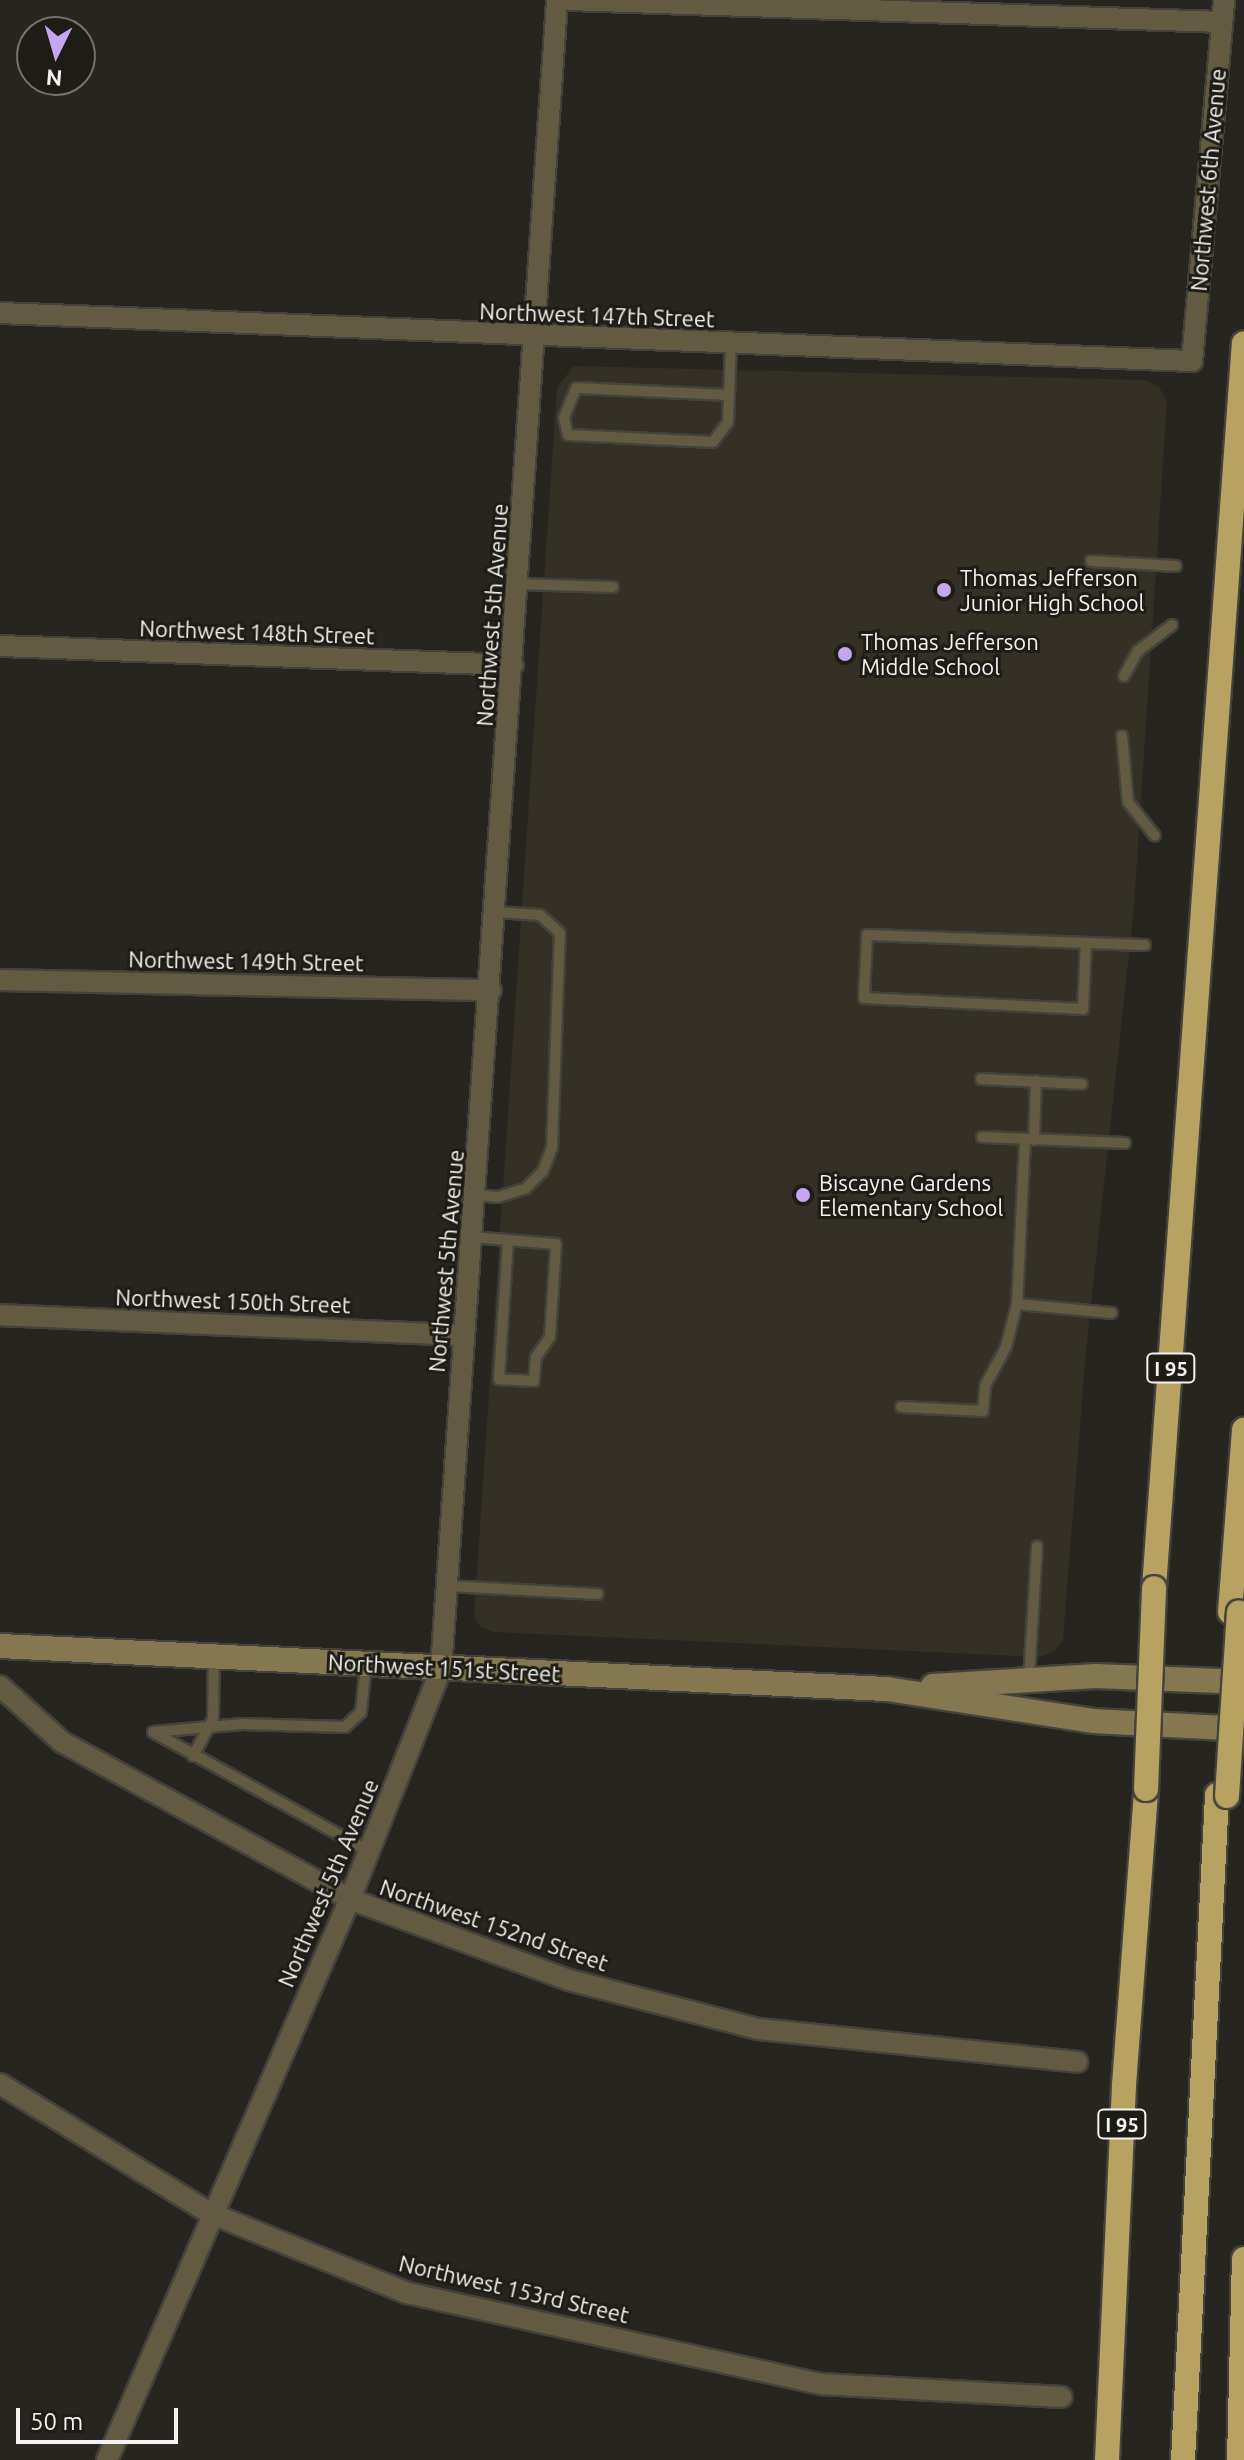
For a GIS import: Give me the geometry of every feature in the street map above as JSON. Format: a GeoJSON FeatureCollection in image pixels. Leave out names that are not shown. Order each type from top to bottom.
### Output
{"type":"FeatureCollection","features":[{"type":"Feature","properties":{"kind":"highway","name":"I 95"},"geometry":{"type":"LineString","coordinates":[[1107,2460],[1124,2085],[1146,1789],[1154,1588],[1244,343]]}},
{"type":"Feature","properties":{"kind":"highway"},"geometry":{"type":"LineString","coordinates":[[1183,2460],[1244,1430]]}},
{"type":"Feature","properties":{"kind":"highway"},"geometry":{"type":"LineString","coordinates":[[1234,1612],[1244,1550]]}},
{"type":"Feature","properties":{"kind":"highway"},"geometry":{"type":"LineString","coordinates":[[1193,2460],[1222,1795]]}},
{"type":"Feature","properties":{"kind":"highway"},"geometry":{"type":"LineString","coordinates":[[1239,2460],[1244,2259]]}},
{"type":"Feature","properties":{"kind":"street","name":"Northwest 5th Avenue"},"geometry":{"type":"LineString","coordinates":[[107,2460],[210,2213],[350,1899],[441,1669],[463,1335],[491,990],[557,0]]}},
{"type":"Feature","properties":{"kind":"street"},"geometry":{"type":"LineString","coordinates":[[569,0],[1222,22]]}},
{"type":"Feature","properties":{"kind":"street","name":"Northwest 6th Avenue"},"geometry":{"type":"LineString","coordinates":[[1192,361],[1224,0]]}},
{"type":"Feature","properties":{"kind":"street","name":"Northwest 147th Street"},"geometry":{"type":"LineString","coordinates":[[0,313],[533,337],[1192,361]]}},
{"type":"Feature","properties":{"kind":"street","name":"Northwest 148th Street"},"geometry":{"type":"LineString","coordinates":[[0,646],[513,665]]}},
{"type":"Feature","properties":{"kind":"street","name":"Northwest 149th Street"},"geometry":{"type":"LineString","coordinates":[[0,980],[491,990]]}},
{"type":"Feature","properties":{"kind":"street","name":"Northwest 150th Street"},"geometry":{"type":"LineString","coordinates":[[0,1315],[463,1335]]}},
{"type":"Feature","properties":{"kind":"street","name":"Northwest 151st Street"},"geometry":{"type":"LineString","coordinates":[[0,1646],[887,1689],[1096,1676],[1244,1682]]}},
{"type":"Feature","properties":{"kind":"street"},"geometry":{"type":"LineString","coordinates":[[1093,1721],[1096,1676]]}},
{"type":"Feature","properties":{"kind":"street","name":"Northwest 152nd Street"},"geometry":{"type":"LineString","coordinates":[[0,1686],[62,1742],[350,1899],[569,1980],[759,2029],[1077,2062]]}},
{"type":"Feature","properties":{"kind":"street","name":"Northwest 151st Street"},"geometry":{"type":"LineString","coordinates":[[887,1689],[1093,1721],[1244,1729]]}},
{"type":"Feature","properties":{"kind":"street","name":"Northwest 153rd Street"},"geometry":{"type":"LineString","coordinates":[[0,2084],[210,2213],[407,2293],[822,2384],[1062,2397]]}},
{"type":"Feature","properties":{"kind":"lane"},"geometry":{"type":"LineString","coordinates":[[728,395],[576,388],[564,418],[568,435],[713,442],[728,422],[731,344]]}},
{"type":"Feature","properties":{"kind":"lane"},"geometry":{"type":"LineString","coordinates":[[1091,561],[1176,566]]}},
{"type":"Feature","properties":{"kind":"lane"},"geometry":{"type":"LineString","coordinates":[[518,584],[613,587]]}},
{"type":"Feature","properties":{"kind":"lane"},"geometry":{"type":"LineString","coordinates":[[1124,676],[1138,651],[1172,625]]}},
{"type":"Feature","properties":{"kind":"lane"},"geometry":{"type":"LineString","coordinates":[[1122,736],[1128,802],[1155,836]]}},
{"type":"Feature","properties":{"kind":"lane"},"geometry":{"type":"LineString","coordinates":[[475,1195],[498,1197],[525,1189],[543,1171],[552,1148],[560,933],[540,915],[496,912]]}},
{"type":"Feature","properties":{"kind":"lane"},"geometry":{"type":"LineString","coordinates":[[1086,943],[1083,1009],[864,998],[867,935],[1145,945]]}},
{"type":"Feature","properties":{"kind":"lane"},"geometry":{"type":"LineString","coordinates":[[981,1079],[1082,1084]]}},
{"type":"Feature","properties":{"kind":"lane"},"geometry":{"type":"LineString","coordinates":[[901,1407],[983,1411],[985,1386],[1006,1347],[1017,1304],[1036,1081]]}},
{"type":"Feature","properties":{"kind":"lane"},"geometry":{"type":"LineString","coordinates":[[982,1137],[1125,1143]]}},
{"type":"Feature","properties":{"kind":"lane"},"geometry":{"type":"LineString","coordinates":[[471,1237],[508,1240],[556,1244],[550,1337],[536,1357],[534,1381],[499,1379],[508,1240]]}},
{"type":"Feature","properties":{"kind":"lane"},"geometry":{"type":"LineString","coordinates":[[1017,1304],[1112,1313]]}},
{"type":"Feature","properties":{"kind":"lane"},"geometry":{"type":"LineString","coordinates":[[1029,1680],[1037,1546]]}},
{"type":"Feature","properties":{"kind":"lane"},"geometry":{"type":"LineString","coordinates":[[448,1586],[598,1594]]}},
{"type":"Feature","properties":{"kind":"lane"},"geometry":{"type":"LineString","coordinates":[[193,1756],[213,1719],[214,1657]]}},
{"type":"Feature","properties":{"kind":"lane"},"geometry":{"type":"LineString","coordinates":[[366,1665],[361,1712],[345,1727],[242,1724],[153,1732],[369,1851]]}},
{"type":"Feature","properties":{"kind":"shaded area"},"geometry":{"type":"Polygon","coordinates":[[[574,366],[1145,380],[1159,387],[1167,401],[1134,907],[1086,1351],[1063,1639],[1054,1652],[1040,1657],[494,1632],[480,1627],[474,1616],[557,387],[574,366]]]}},
{"type":"Feature","properties":{"kind":"place","name":"Thomas Jefferson Junior High School"},"geometry":{"type":"Point","coordinates":[944,590]}},
{"type":"Feature","properties":{"kind":"place","name":"Thomas Jefferson Middle School"},"geometry":{"type":"Point","coordinates":[845,654]}},
{"type":"Feature","properties":{"kind":"place","name":"Biscayne Gardens Elementary School"},"geometry":{"type":"Point","coordinates":[803,1195]}}]}
